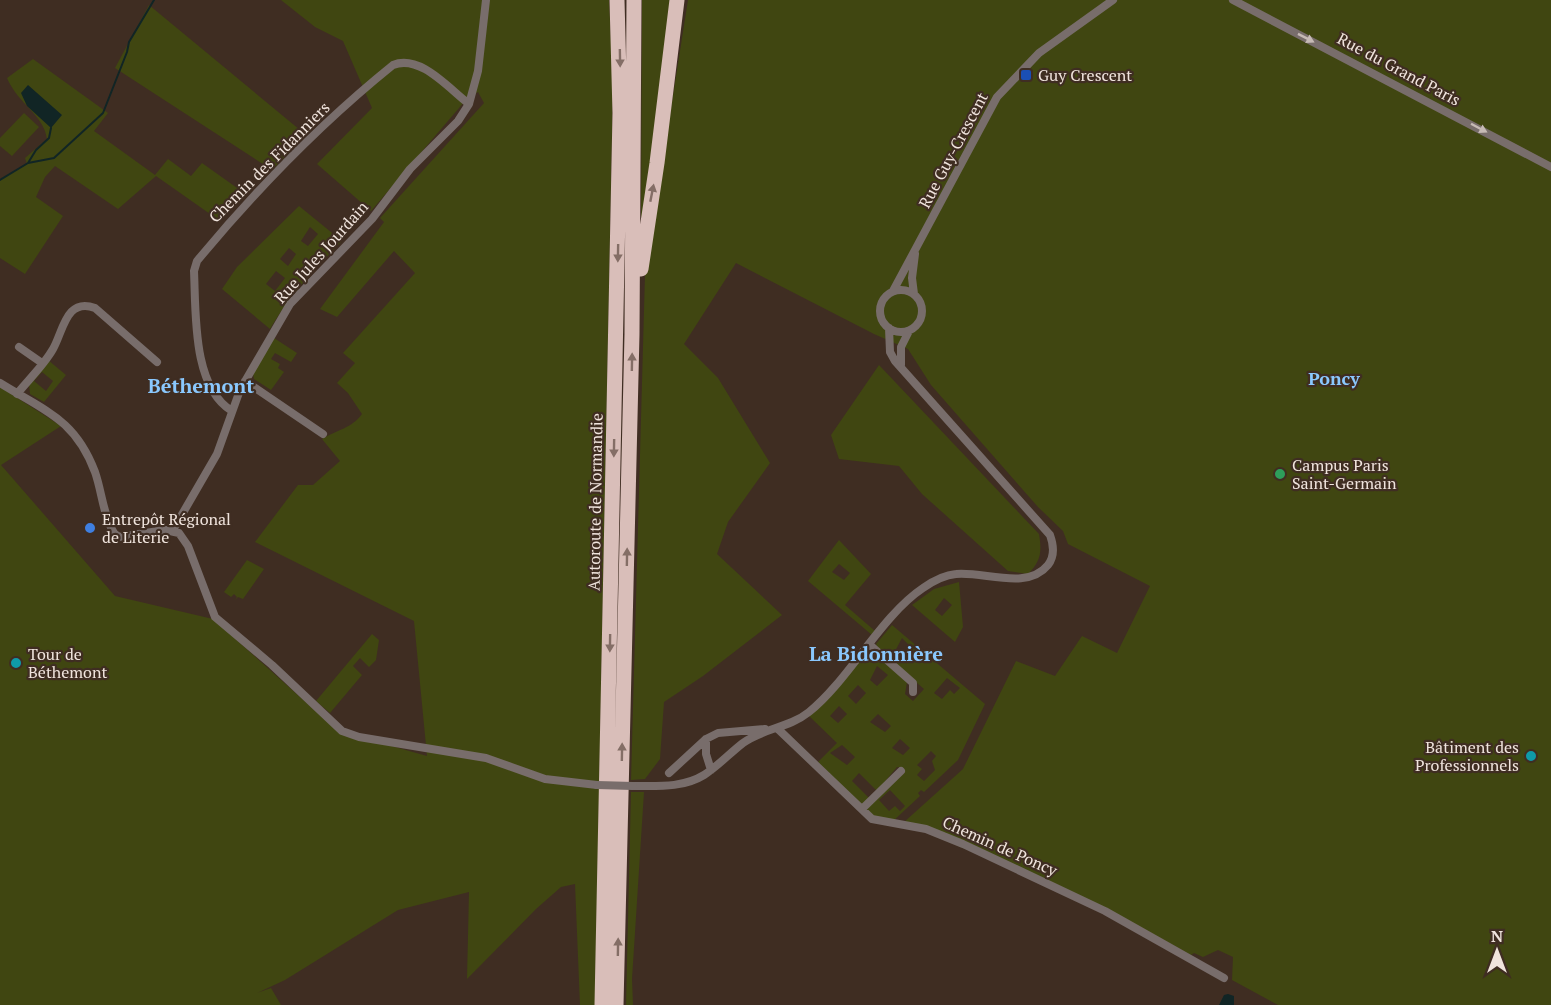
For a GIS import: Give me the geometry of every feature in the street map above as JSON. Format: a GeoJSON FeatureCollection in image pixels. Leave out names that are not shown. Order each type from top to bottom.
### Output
{"type":"FeatureCollection","features":[{"type":"Feature","properties":{"kind":"highway","name":"Autoroute de Normandie"},"geometry":{"type":"LineString","coordinates":[[602,1005],[620,149],[617,0]]}},
{"type":"Feature","properties":{"kind":"highway","name":"Autoroute de Normandie"},"geometry":{"type":"LineString","coordinates":[[616,1005],[632,334],[634,0]]}},
{"type":"Feature","properties":{"kind":"highway"},"geometry":{"type":"LineString","coordinates":[[632,334],[644,237],[657,163],[677,0]]}},
{"type":"Feature","properties":{"kind":"street","name":"Rue Jules Jourdain"},"geometry":{"type":"LineString","coordinates":[[173,530],[217,454],[232,411],[246,381],[290,304],[372,219],[410,169],[458,121],[469,104],[478,70],[486,0]]}},
{"type":"Feature","properties":{"kind":"street","name":"Rue du Grand Paris"},"geometry":{"type":"LineString","coordinates":[[1233,0],[1549,166]]}},
{"type":"Feature","properties":{"kind":"street","name":"Rue Guy-Crescent"},"geometry":{"type":"LineString","coordinates":[[870,645],[911,597],[941,578],[961,574],[1016,578],[1040,573],[1053,555],[1050,536],[890,352],[889,328],[882,320],[880,310],[885,297],[893,291],[916,250],[997,98],[1040,53],[1111,1]]}},
{"type":"Feature","properties":{"kind":"street","name":"Chemin des Fidanniers"},"geometry":{"type":"LineString","coordinates":[[232,411],[218,403],[198,348],[194,271],[197,261],[240,209],[302,146],[393,65],[404,61],[417,64],[469,104]]}},
{"type":"Feature","properties":{"kind":"street","name":"Rue Guy-Crescent"},"geometry":{"type":"LineString","coordinates":[[901,365],[901,347],[909,330],[919,322],[922,315],[921,303],[914,294],[912,278],[916,250]]}},
{"type":"Feature","properties":{"kind":"street"},"geometry":{"type":"LineString","coordinates":[[893,291],[904,289],[914,294]]}},
{"type":"Feature","properties":{"kind":"street"},"geometry":{"type":"LineString","coordinates":[[17,394],[53,349],[62,323],[69,314],[88,306],[110,319],[157,362]]}},
{"type":"Feature","properties":{"kind":"street"},"geometry":{"type":"LineString","coordinates":[[889,328],[895,331],[909,330]]}},
{"type":"Feature","properties":{"kind":"street"},"geometry":{"type":"LineString","coordinates":[[20,347],[42,363]]}},
{"type":"Feature","properties":{"kind":"street"},"geometry":{"type":"LineString","coordinates":[[246,381],[323,434]]}},
{"type":"Feature","properties":{"kind":"street"},"geometry":{"type":"LineString","coordinates":[[0,383],[68,425],[79,438],[95,472],[110,527],[119,537],[173,530],[179,534],[188,546],[215,616],[272,665],[342,731],[359,737],[486,758],[545,779],[597,785],[681,784],[711,770],[742,743],[809,712],[870,645],[913,683],[913,692]]}},
{"type":"Feature","properties":{"kind":"street"},"geometry":{"type":"LineString","coordinates":[[669,772],[706,739],[728,730],[775,729]]}},
{"type":"Feature","properties":{"kind":"street","name":"Chemin de Poncy"},"geometry":{"type":"LineString","coordinates":[[775,729],[872,819],[926,829],[973,849],[1105,911],[1224,978]]}},
{"type":"Feature","properties":{"kind":"street"},"geometry":{"type":"LineString","coordinates":[[706,739],[706,753],[711,770]]}},
{"type":"Feature","properties":{"kind":"street"},"geometry":{"type":"LineString","coordinates":[[862,809],[901,771]]}},
{"type":"Feature","properties":{"kind":"green space"},"geometry":{"type":"Polygon","coordinates":[[[281,0],[609,0],[613,81],[595,1005],[580,1005],[575,884],[561,887],[467,979],[469,892],[398,910],[285,980],[257,993],[271,988],[281,1005],[0,1005],[0,387],[61,426],[1,465],[115,596],[213,619],[338,731],[427,756],[414,621],[255,542],[298,485],[313,485],[340,461],[322,439],[349,426],[362,414],[348,393],[337,383],[355,363],[343,353],[415,273],[394,251],[337,317],[320,309],[384,222],[380,218],[484,103],[478,92],[465,101],[371,211],[317,164],[372,108],[343,41],[315,27],[281,0]]]}},
{"type":"Feature","properties":{"kind":"green space"},"geometry":{"type":"Polygon","coordinates":[[[642,0],[672,0],[646,202],[641,219],[642,0]]]}},
{"type":"Feature","properties":{"kind":"green space","name":"Campus Paris Saint-Germain"},"geometry":{"type":"Polygon","coordinates":[[[688,0],[1551,0],[1551,1005],[1278,1005],[1232,980],[1233,957],[1218,950],[1203,957],[1194,953],[1191,955],[1099,905],[903,823],[963,769],[1016,661],[1055,676],[1082,636],[1117,653],[1150,586],[1068,544],[1063,531],[1038,507],[931,385],[908,349],[736,263],[684,344],[718,378],[770,463],[728,522],[717,554],[782,615],[703,676],[664,702],[660,759],[645,779],[631,780],[645,274],[688,0]]]}},
{"type":"Feature","properties":{"kind":"green space"},"geometry":{"type":"Polygon","coordinates":[[[149,5],[300,130],[294,148],[272,170],[115,68],[149,5]]]}},
{"type":"Feature","properties":{"kind":"green space"},"geometry":{"type":"Polygon","coordinates":[[[33,59],[108,113],[94,131],[155,175],[168,159],[191,176],[202,163],[247,195],[220,221],[156,176],[118,209],[55,166],[45,177],[36,197],[63,216],[25,274],[0,258],[0,179],[27,164],[25,158],[47,139],[41,123],[17,95],[7,78],[33,59]]]}},
{"type":"Feature","properties":{"kind":"green space"},"geometry":{"type":"Polygon","coordinates":[[[24,113],[39,127],[12,156],[0,146],[0,138],[24,113]]]}},
{"type":"Feature","properties":{"kind":"green space"},"geometry":{"type":"Polygon","coordinates":[[[299,206],[342,241],[295,293],[270,329],[222,289],[237,267],[299,206]],[[310,227],[301,241],[308,246],[318,234],[310,227]],[[289,248],[280,259],[288,266],[296,254],[289,248]],[[276,271],[266,284],[275,291],[285,278],[276,271]]]}},
{"type":"Feature","properties":{"kind":"green space"},"geometry":{"type":"Polygon","coordinates":[[[274,338],[297,353],[291,362],[275,353],[271,359],[280,364],[278,368],[284,372],[271,390],[254,379],[253,373],[274,338]]]}},
{"type":"Feature","properties":{"kind":"green space"},"geometry":{"type":"Polygon","coordinates":[[[48,360],[66,375],[44,402],[30,394],[29,384],[48,360]],[[42,372],[34,381],[46,391],[53,381],[42,372]]]}},
{"type":"Feature","properties":{"kind":"green space"},"geometry":{"type":"Polygon","coordinates":[[[879,365],[1039,534],[1039,556],[1036,565],[1028,574],[1008,571],[922,494],[899,466],[839,459],[831,435],[879,365]]]}},
{"type":"Feature","properties":{"kind":"green space"},"geometry":{"type":"Polygon","coordinates":[[[839,540],[871,574],[845,605],[875,631],[872,635],[808,581],[839,540]],[[839,564],[832,572],[844,580],[850,573],[839,564]]]}},
{"type":"Feature","properties":{"kind":"green space"},"geometry":{"type":"Polygon","coordinates":[[[247,560],[264,569],[243,599],[238,597],[235,600],[237,597],[234,594],[231,597],[224,592],[247,560]]]}},
{"type":"Feature","properties":{"kind":"green space"},"geometry":{"type":"Polygon","coordinates":[[[959,582],[963,627],[955,642],[912,605],[934,589],[959,582]],[[944,598],[935,610],[942,616],[952,605],[944,598]]]}},
{"type":"Feature","properties":{"kind":"green space"},"geometry":{"type":"Polygon","coordinates":[[[892,625],[985,704],[958,760],[924,792],[921,790],[918,793],[920,796],[892,822],[872,816],[865,809],[901,774],[904,774],[904,768],[897,767],[877,791],[859,773],[852,781],[869,798],[862,805],[818,762],[837,743],[809,716],[870,650],[907,682],[905,694],[913,701],[924,689],[880,651],[876,644],[892,625]],[[902,638],[893,655],[900,661],[912,648],[902,638]],[[877,666],[870,680],[877,686],[888,675],[877,666]],[[947,678],[934,693],[942,699],[950,690],[954,694],[960,688],[947,678]],[[858,685],[848,696],[856,704],[866,693],[858,685]],[[839,706],[830,716],[838,723],[847,714],[839,706]],[[878,714],[870,722],[885,732],[891,726],[878,714]],[[900,739],[892,748],[903,755],[910,748],[900,739]],[[842,745],[830,753],[847,765],[855,757],[842,745]],[[931,751],[917,765],[922,769],[917,775],[924,781],[935,770],[932,761],[936,756],[931,751]],[[890,790],[879,800],[889,811],[895,806],[900,811],[905,806],[890,790]]]}},
{"type":"Feature","properties":{"kind":"green space"},"geometry":{"type":"Polygon","coordinates":[[[372,634],[379,640],[376,660],[369,667],[360,658],[353,666],[362,675],[330,713],[316,701],[372,634]]]}},
{"type":"Feature","properties":{"kind":"green space"},"geometry":{"type":"Polygon","coordinates":[[[631,792],[644,792],[632,979],[633,1005],[626,1005],[631,792]]]}},
{"type":"Feature","properties":{"kind":"water"},"geometry":{"type":"Polygon","coordinates":[[[28,85],[62,115],[51,128],[27,106],[21,93],[28,85]]]}},
{"type":"Feature","properties":{"kind":"water"},"geometry":{"type":"Polygon","coordinates":[[[1224,995],[1234,996],[1234,1005],[1219,1005],[1224,995]]]}},
{"type":"Feature","properties":{"kind":"waterway"},"geometry":{"type":"LineString","coordinates":[[0,180],[28,163],[54,158],[103,113],[129,42],[154,0]]}},
{"type":"Feature","properties":{"kind":"waterway"},"geometry":{"type":"LineString","coordinates":[[28,163],[36,150],[49,138],[51,128]]}},
{"type":"Feature","properties":{"kind":"place","name":"Guy Crescent"},"geometry":{"type":"Point","coordinates":[1026,75]}},
{"type":"Feature","properties":{"kind":"place","name":"Campus Paris Saint-Germain"},"geometry":{"type":"Point","coordinates":[1280,474]}},
{"type":"Feature","properties":{"kind":"place","name":"Entrepôt Régional de Literie"},"geometry":{"type":"Point","coordinates":[90,528]}},
{"type":"Feature","properties":{"kind":"place","name":"Tour de Béthemont"},"geometry":{"type":"Point","coordinates":[16,663]}},
{"type":"Feature","properties":{"kind":"place","name":"Bâtiment des Professionnels"},"geometry":{"type":"Point","coordinates":[1531,756]}},
{"type":"Feature","properties":{"kind":"district","name":"Poncy"},"geometry":{"type":"Point","coordinates":[1334,378]}},
{"type":"Feature","properties":{"kind":"district","name":"Béthemont"},"geometry":{"type":"Point","coordinates":[201,385]}},
{"type":"Feature","properties":{"kind":"district","name":"La Bidonnière"},"geometry":{"type":"Point","coordinates":[876,653]}}]}
